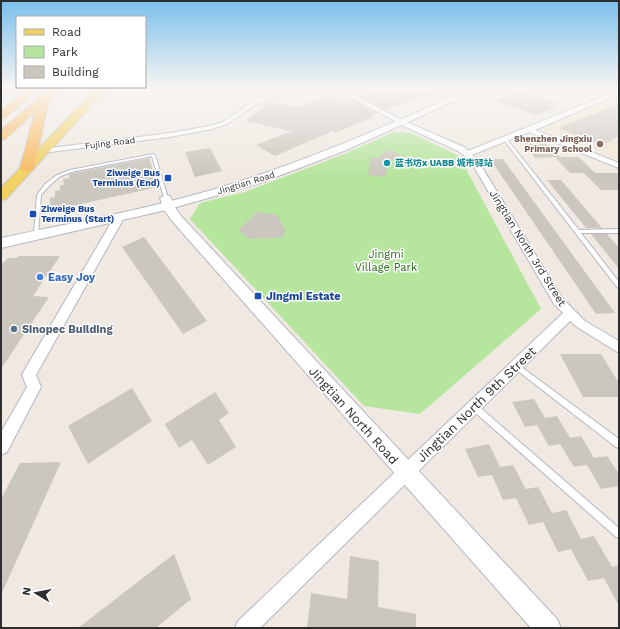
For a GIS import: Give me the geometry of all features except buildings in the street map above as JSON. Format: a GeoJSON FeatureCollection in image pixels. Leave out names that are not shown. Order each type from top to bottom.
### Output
{"type":"FeatureCollection","features":[{"type":"Feature","properties":{"kind":"highway"},"geometry":{"type":"LineString","coordinates":[[1,136],[22,117]]}},
{"type":"Feature","properties":{"kind":"highway"},"geometry":{"type":"LineString","coordinates":[[27,168],[39,117]]}},
{"type":"Feature","properties":{"kind":"main road"},"geometry":{"type":"LineString","coordinates":[[1,196],[74,117]]}},
{"type":"Feature","properties":{"kind":"main road","name":"Jingtian Road"},"geometry":{"type":"LineString","coordinates":[[398,121],[406,117]]}},
{"type":"Feature","properties":{"kind":"main road","name":"Jingtian Road"},"geometry":{"type":"LineString","coordinates":[[1,243],[36,231],[235,187],[284,171],[407,117]]}},
{"type":"Feature","properties":{"kind":"main road","name":"Jingtian Road"},"geometry":{"type":"LineString","coordinates":[[1,233],[36,231],[120,216],[167,201]]}},
{"type":"Feature","properties":{"kind":"street","name":"Fujing Road"},"geometry":{"type":"LineString","coordinates":[[42,152],[170,135],[210,128],[225,123],[233,117]]}},
{"type":"Feature","properties":{"kind":"street","name":"Jingtian North 3rd Street"},"geometry":{"type":"LineString","coordinates":[[391,117],[467,154],[477,164],[554,295],[570,314],[589,330],[619,348]]}},
{"type":"Feature","properties":{"kind":"street"},"geometry":{"type":"LineString","coordinates":[[467,154],[559,117]]}},
{"type":"Feature","properties":{"kind":"street"},"geometry":{"type":"LineString","coordinates":[[529,130],[619,166]]}},
{"type":"Feature","properties":{"kind":"street","name":"Jingtian North Road"},"geometry":{"type":"LineString","coordinates":[[167,201],[177,219],[548,628]]}},
{"type":"Feature","properties":{"kind":"street"},"geometry":{"type":"LineString","coordinates":[[1,447],[34,387],[29,375],[120,216]]}},
{"type":"Feature","properties":{"kind":"street","name":"Jingtian North 9th Street"},"geometry":{"type":"LineString","coordinates":[[245,628],[473,406],[570,314]]}},
{"type":"Feature","properties":{"kind":"lane"},"geometry":{"type":"LineString","coordinates":[[505,139],[619,286]]}},
{"type":"Feature","properties":{"kind":"lane"},"geometry":{"type":"LineString","coordinates":[[36,231],[39,194],[51,181],[70,171],[152,155],[167,201]]}},
{"type":"Feature","properties":{"kind":"lane"},"geometry":{"type":"LineString","coordinates":[[577,232],[619,232]]}},
{"type":"Feature","properties":{"kind":"lane"},"geometry":{"type":"LineString","coordinates":[[516,366],[619,444]]}},
{"type":"Feature","properties":{"kind":"lane"},"geometry":{"type":"LineString","coordinates":[[473,406],[619,534]]}},
{"type":"Feature","properties":{"kind":"shaded area","name":"Shenzhen Jingxiu Primary School"},"geometry":{"type":"Polygon","coordinates":[[[572,117],[619,117],[619,160],[543,129],[572,117]]]}},
{"type":"Feature","properties":{"kind":"green space","name":"Jingmi Village Park"},"geometry":{"type":"Polygon","coordinates":[[[394,132],[411,133],[459,156],[541,309],[420,414],[364,406],[190,219],[200,203],[245,192],[344,154],[394,132]]]}},
{"type":"Feature","properties":{"kind":"place","name":"Shenzhen Jingxiu Primary School"},"geometry":{"type":"Point","coordinates":[600,144]}},
{"type":"Feature","properties":{"kind":"place","name":"蓝书坊x UABB 城市驿站"},"geometry":{"type":"Point","coordinates":[387,163]}},
{"type":"Feature","properties":{"kind":"place","name":"Ziweige Bus Terminus (End)"},"geometry":{"type":"Point","coordinates":[168,178]}},
{"type":"Feature","properties":{"kind":"place","name":"Ziweige Bus Terminus (Start)"},"geometry":{"type":"Point","coordinates":[33,214]}},
{"type":"Feature","properties":{"kind":"place","name":"Easy Joy"},"geometry":{"type":"Point","coordinates":[40,277]}},
{"type":"Feature","properties":{"kind":"place","name":"Jingmi Estate"},"geometry":{"type":"Point","coordinates":[258,296]}},
{"type":"Feature","properties":{"kind":"place","name":"Sinopec Building"},"geometry":{"type":"Point","coordinates":[14,329]}}]}
